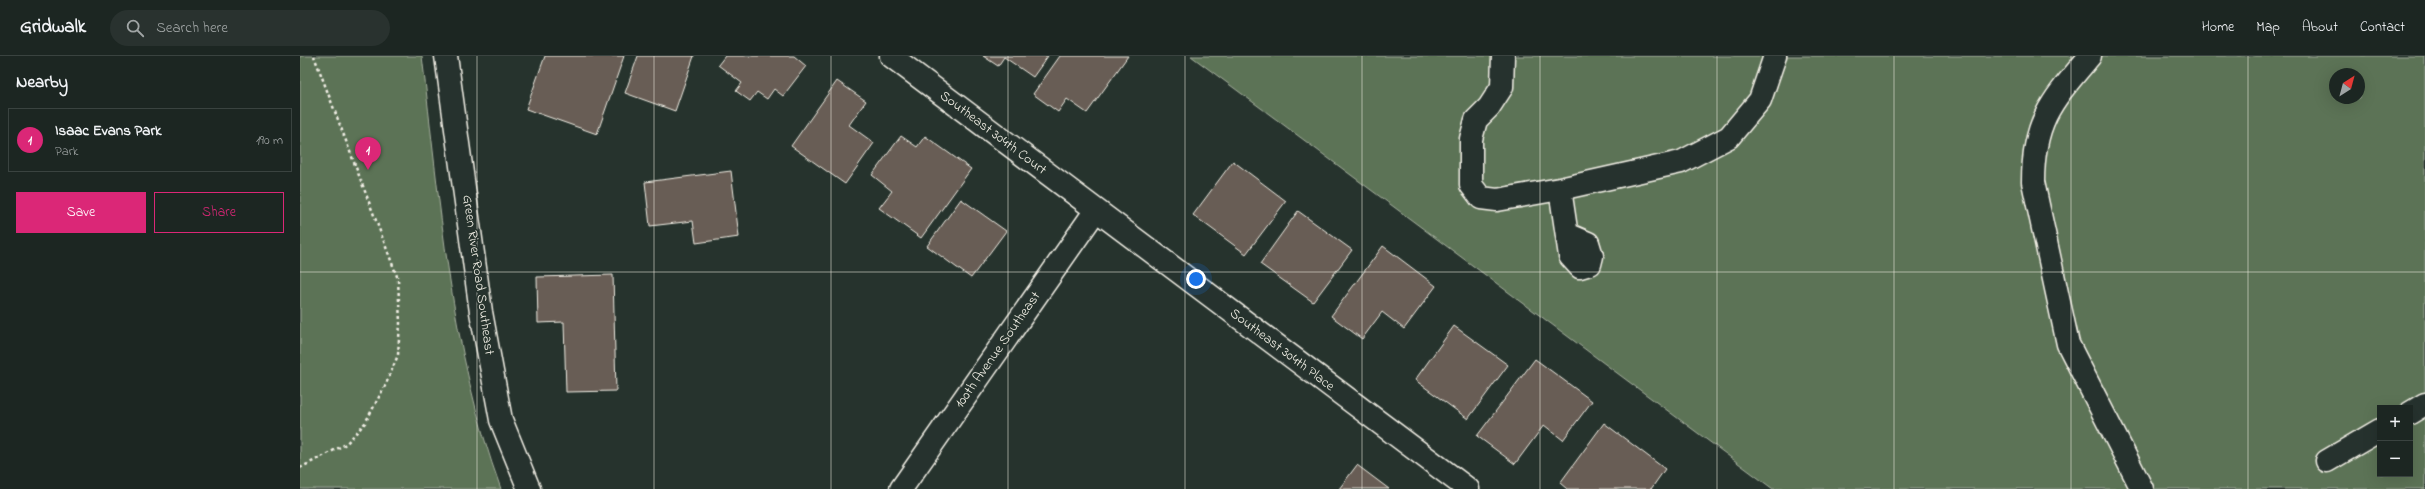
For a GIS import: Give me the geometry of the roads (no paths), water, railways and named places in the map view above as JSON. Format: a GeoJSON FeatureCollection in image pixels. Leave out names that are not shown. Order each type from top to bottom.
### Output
{"type":"FeatureCollection","features":[{"type":"Feature","properties":{"kind":"street","name":"Green River Road Southeast"},"geometry":{"type":"LineString","coordinates":[[446,56],[481,312],[501,420],[529,489]]}},
{"type":"Feature","properties":{"kind":"street","name":"Southeast 304th Court"},"geometry":{"type":"LineString","coordinates":[[891,56],[1096,210]]}},
{"type":"Feature","properties":{"kind":"street"},"geometry":{"type":"LineString","coordinates":[[1503,56],[1502,87],[1489,107],[1476,120],[1471,140],[1471,185],[1481,198],[1497,200],[1560,189],[1681,162],[1729,137],[1760,100],[1775,56]]}},
{"type":"Feature","properties":{"kind":"street"},"geometry":{"type":"LineString","coordinates":[[2090,56],[2050,104],[2039,125],[2033,156],[2033,182],[2068,344],[2142,489]]}},
{"type":"Feature","properties":{"kind":"street"},"geometry":{"type":"LineString","coordinates":[[1560,189],[1567,234]]}},
{"type":"Feature","properties":{"kind":"street","name":"100th Avenue Southeast"},"geometry":{"type":"LineString","coordinates":[[901,489],[1096,210]]}},
{"type":"Feature","properties":{"kind":"street","name":"Southeast 304th Place"},"geometry":{"type":"LineString","coordinates":[[1096,210],[1468,489]]}},
{"type":"Feature","properties":{"kind":"street"},"geometry":{"type":"LineString","coordinates":[[2413,411],[2425,404]]}},
{"type":"Feature","properties":{"kind":"street"},"geometry":{"type":"LineString","coordinates":[[2327,461],[2377,432]]}},
{"type":"Feature","properties":{"kind":"place","name":"Isaac Evans Park"},"geometry":{"type":"Point","coordinates":[368,170]}}]}
